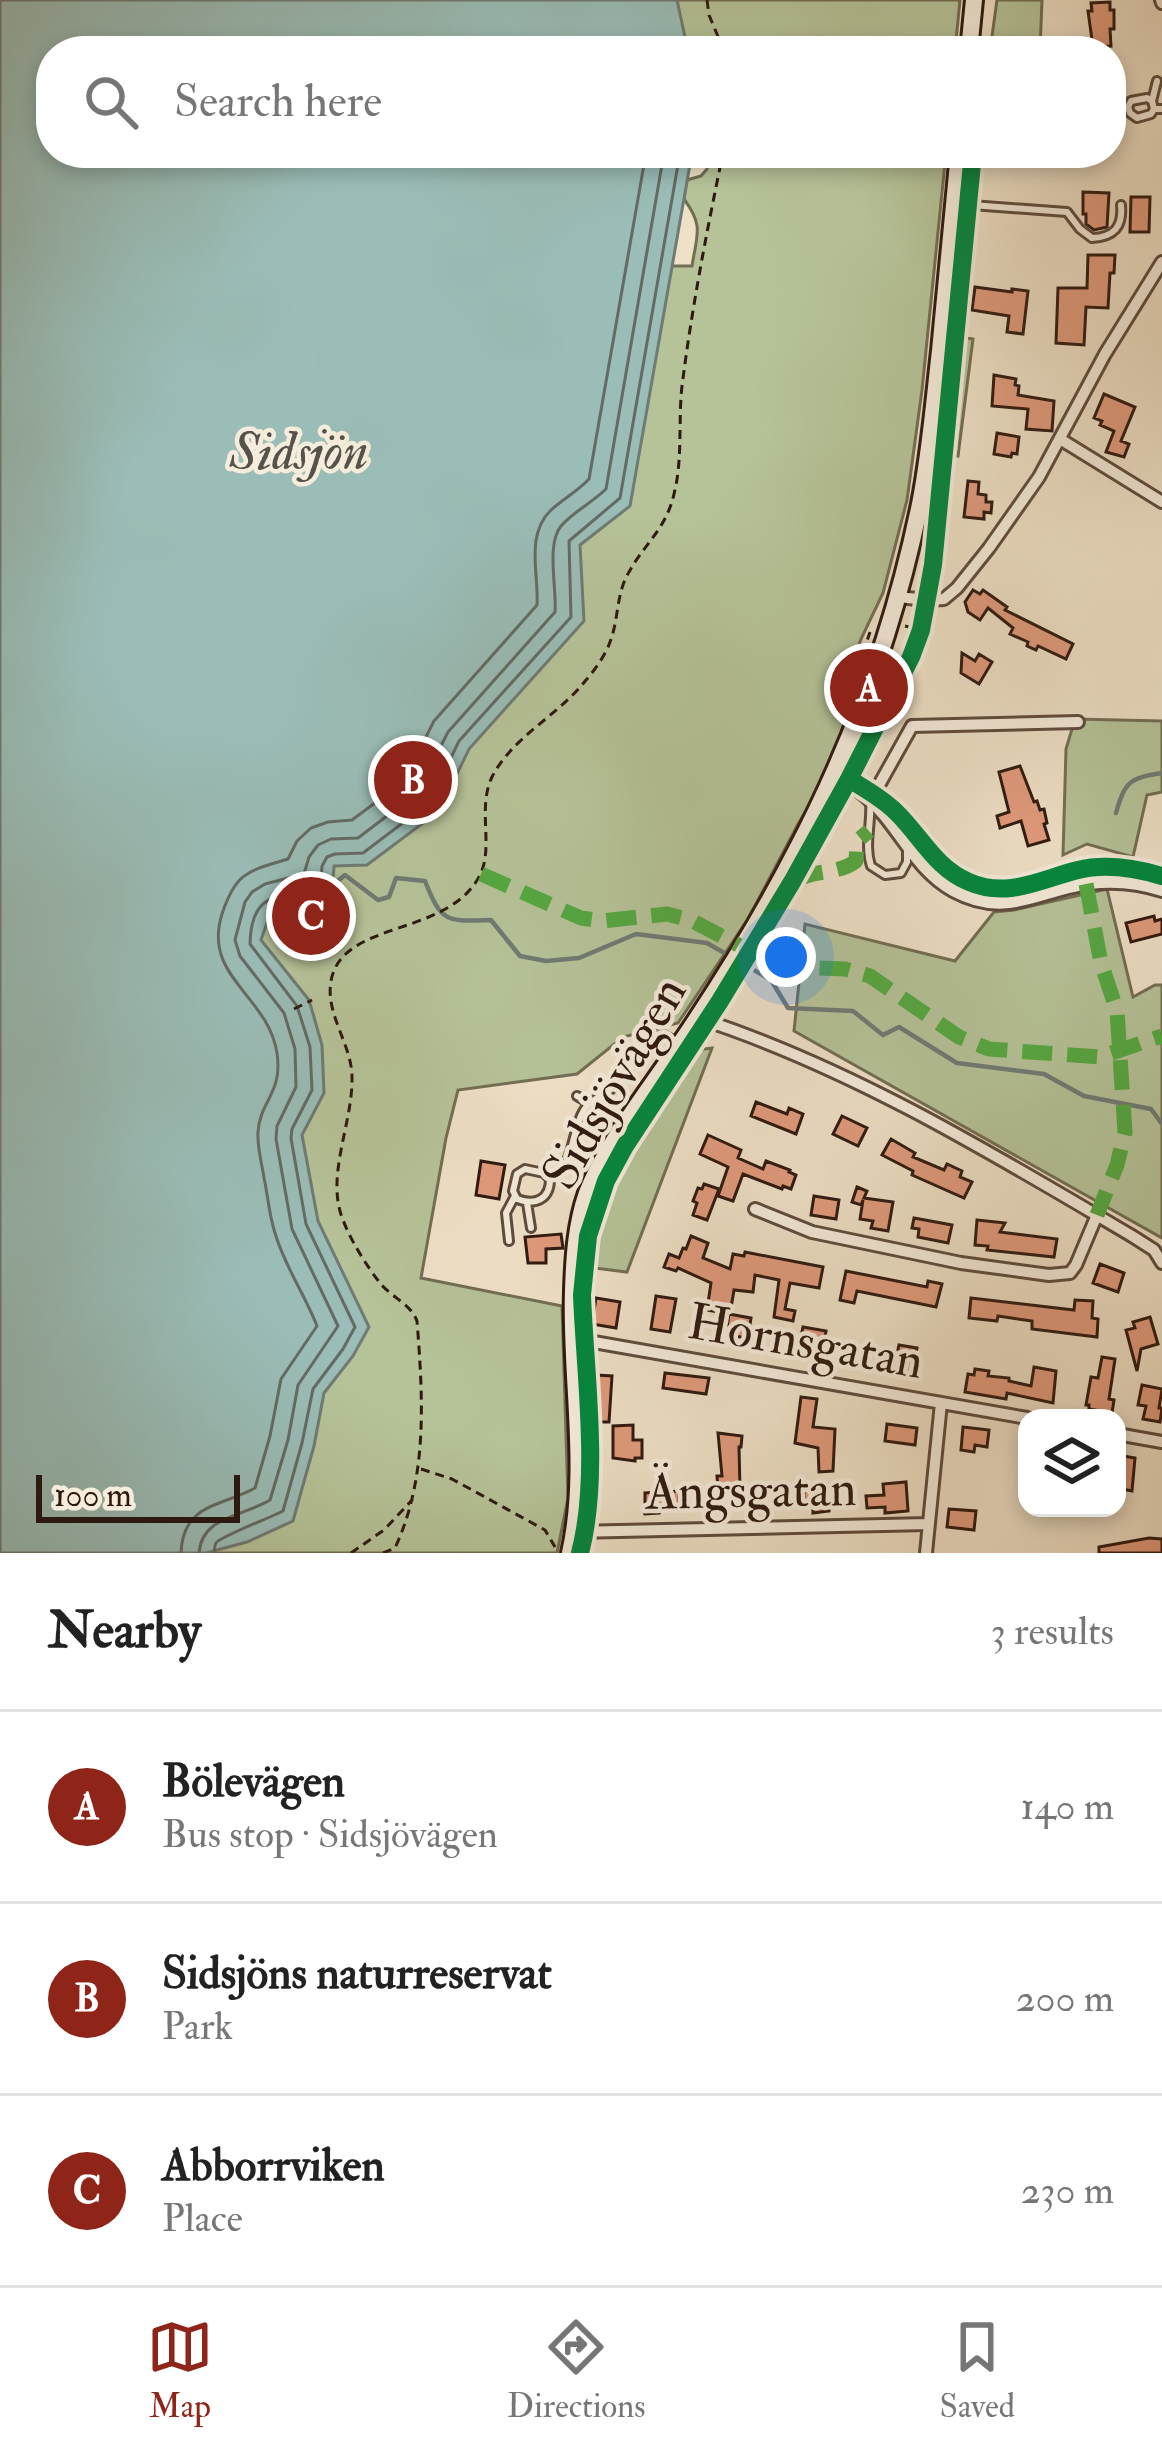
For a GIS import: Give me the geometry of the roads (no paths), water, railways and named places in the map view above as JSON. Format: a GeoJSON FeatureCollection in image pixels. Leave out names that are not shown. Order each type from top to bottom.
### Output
{"type":"FeatureCollection","features":[{"type":"Feature","properties":{"kind":"main road"},"geometry":{"type":"LineString","coordinates":[[970,36],[974,0]]}},
{"type":"Feature","properties":{"kind":"main road","name":"Sidsjövägen"},"geometry":{"type":"LineString","coordinates":[[570,1553],[578,1493],[572,1337],[580,1216],[588,1191],[634,1112],[698,1018],[794,856],[869,688],[921,501],[958,168]]}},
{"type":"Feature","properties":{"kind":"street"},"geometry":{"type":"LineString","coordinates":[[898,597],[944,598],[957,588],[1039,478],[1105,354],[1162,262]]}},
{"type":"Feature","properties":{"kind":"street"},"geometry":{"type":"LineString","coordinates":[[1060,439],[1162,502]]}},
{"type":"Feature","properties":{"kind":"street"},"geometry":{"type":"LineString","coordinates":[[870,801],[912,726],[1078,722]]}},
{"type":"Feature","properties":{"kind":"street"},"geometry":{"type":"LineString","coordinates":[[834,775],[870,801],[932,876],[963,896],[993,903],[1032,901],[1086,884],[1113,882],[1162,891]]}},
{"type":"Feature","properties":{"kind":"street"},"geometry":{"type":"LineString","coordinates":[[698,1018],[846,1077],[954,1134],[1154,1250],[1162,1263]]}},
{"type":"Feature","properties":{"kind":"street"},"geometry":{"type":"LineString","coordinates":[[755,1209],[812,1232],[961,1263],[1049,1275],[1070,1273],[1097,1215]]}},
{"type":"Feature","properties":{"kind":"street","name":"Hornsgatan"},"geometry":{"type":"LineString","coordinates":[[572,1337],[1018,1416]]}},
{"type":"Feature","properties":{"kind":"street"},"geometry":{"type":"LineString","coordinates":[[926,1553],[941,1403]]}},
{"type":"Feature","properties":{"kind":"street"},"geometry":{"type":"LineString","coordinates":[[1126,1436],[1162,1442]]}},
{"type":"Feature","properties":{"kind":"street","name":"Ängsgatan"},"geometry":{"type":"LineString","coordinates":[[574,1532],[928,1524]]}},
{"type":"Feature","properties":{"kind":"lane"},"geometry":{"type":"LineString","coordinates":[[1156,106],[1157,81]]}},
{"type":"Feature","properties":{"kind":"lane"},"geometry":{"type":"LineString","coordinates":[[954,204],[1067,212],[1092,238],[1106,237],[1118,229],[1121,205]]}},
{"type":"Feature","properties":{"kind":"lane"},"geometry":{"type":"LineString","coordinates":[[870,801],[867,845],[871,866],[885,875],[901,873],[908,862],[907,847]]}},
{"type":"Feature","properties":{"kind":"lane"},"geometry":{"type":"LineString","coordinates":[[550,1179],[567,1162],[580,1114],[618,1083],[650,1038],[664,1035],[680,1044]]}},
{"type":"Feature","properties":{"kind":"lane"},"geometry":{"type":"LineString","coordinates":[[577,1096],[589,1103]]}},
{"type":"Feature","properties":{"kind":"lane"},"geometry":{"type":"LineString","coordinates":[[509,1241],[506,1213],[515,1196],[517,1174],[525,1169],[544,1172],[550,1179],[545,1197],[527,1203],[515,1196]]}},
{"type":"Feature","properties":{"kind":"lane"},"geometry":{"type":"LineString","coordinates":[[527,1203],[531,1228]]}},
{"type":"Feature","properties":{"kind":"water","name":"Sidsjön"},"geometry":{"type":"Polygon","coordinates":[[[0,0],[677,0],[685,36],[36,36],[36,168],[689,168],[630,506],[580,545],[584,621],[469,749],[439,811],[367,865],[334,866],[328,889],[314,901],[271,911],[261,940],[309,1000],[322,1045],[324,1093],[302,1135],[318,1221],[369,1327],[324,1393],[293,1521],[247,1542],[206,1553],[0,1553],[0,0]]]}},
{"type":"Feature","properties":{"kind":"waterway"},"geometry":{"type":"LineString","coordinates":[[1116,813],[1130,783],[1162,773]]}},
{"type":"Feature","properties":{"kind":"waterway"},"geometry":{"type":"LineString","coordinates":[[333,885],[345,875],[378,900],[389,897],[396,878],[425,881],[436,905],[448,917],[491,920],[520,956],[546,961],[579,958],[636,934],[707,943],[771,980],[788,1008],[853,1011],[883,1035],[899,1027],[957,1063],[1044,1074],[1084,1096],[1151,1109],[1162,1124]]}},
{"type":"Feature","properties":{"kind":"place","name":"Bölevägen"},"geometry":{"type":"Point","coordinates":[869,688]}},
{"type":"Feature","properties":{"kind":"place","name":"Sidsjöns naturreservat"},"geometry":{"type":"Point","coordinates":[413,780]}},
{"type":"Feature","properties":{"kind":"place","name":"Abborrviken"},"geometry":{"type":"Point","coordinates":[311,916]}}]}
